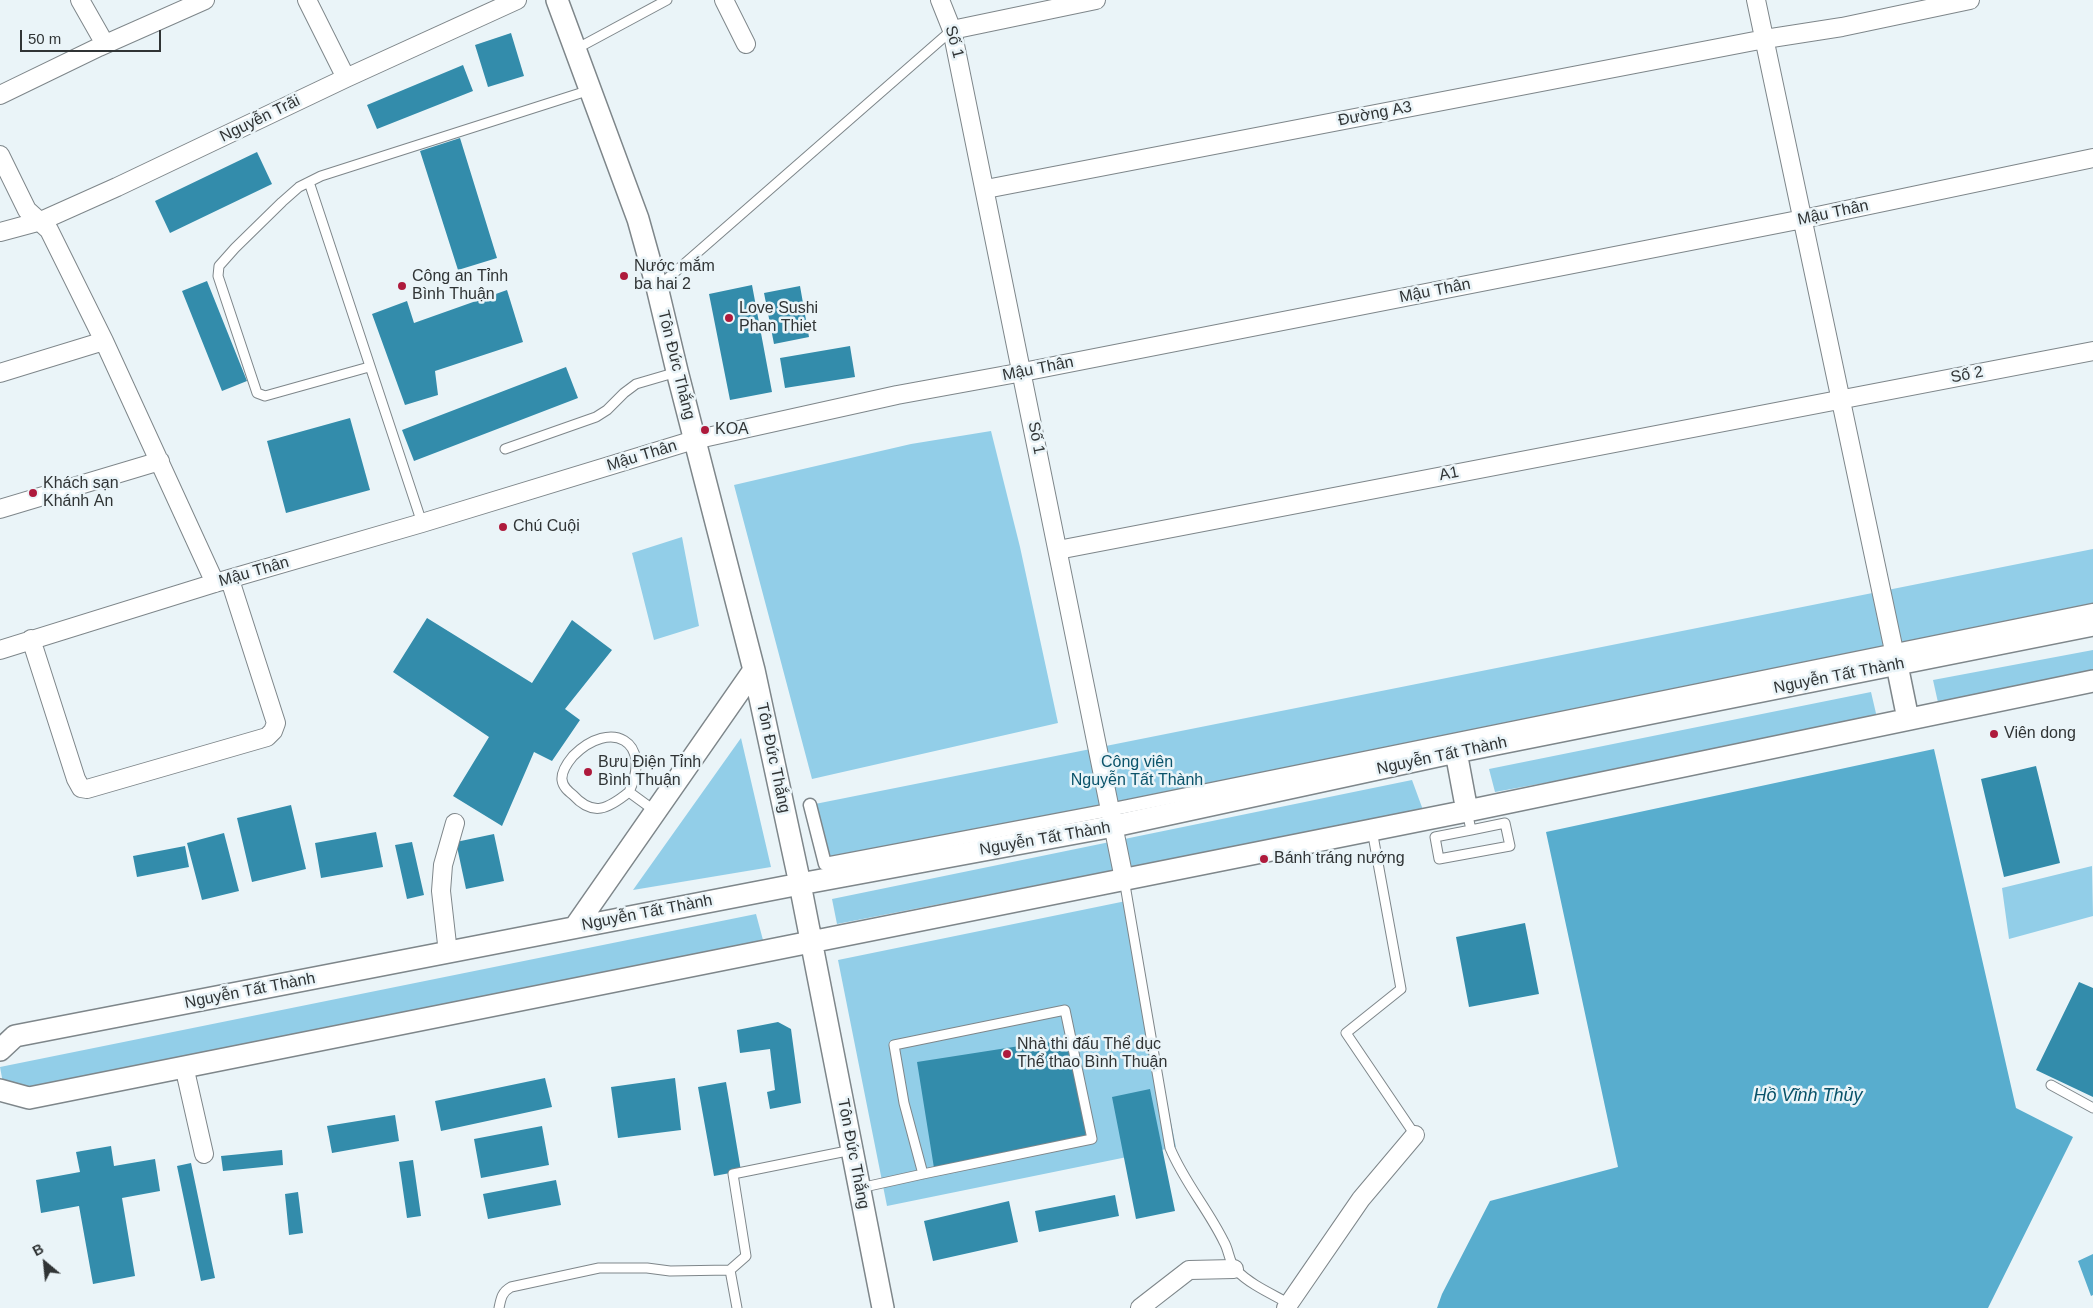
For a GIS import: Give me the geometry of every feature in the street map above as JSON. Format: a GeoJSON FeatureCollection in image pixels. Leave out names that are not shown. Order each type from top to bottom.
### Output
{"type":"FeatureCollection","features":[{"type":"Feature","properties":{"kind":"street"},"geometry":{"type":"LineString","coordinates":[[80,0],[105,44]]}},
{"type":"Feature","properties":{"kind":"street"},"geometry":{"type":"LineString","coordinates":[[0,95],[105,44],[205,0]]}},
{"type":"Feature","properties":{"kind":"street"},"geometry":{"type":"LineString","coordinates":[[307,0],[346,78]]}},
{"type":"Feature","properties":{"kind":"street","name":"Nguyễn Trãi"},"geometry":{"type":"LineString","coordinates":[[0,232],[41,221],[117,188],[346,78],[517,0]]}},
{"type":"Feature","properties":{"kind":"street","name":"Tôn Đức Thắng"},"geometry":{"type":"LineString","coordinates":[[557,0],[638,219],[754,670],[800,884],[883,1308]]}},
{"type":"Feature","properties":{"kind":"street"},"geometry":{"type":"LineString","coordinates":[[724,0],[746,44]]}},
{"type":"Feature","properties":{"kind":"street","name":"Số 1"},"geometry":{"type":"LineString","coordinates":[[940,0],[952,30],[986,189],[1124,879]]}},
{"type":"Feature","properties":{"kind":"street"},"geometry":{"type":"LineString","coordinates":[[952,30],[1096,0]]}},
{"type":"Feature","properties":{"kind":"street"},"geometry":{"type":"LineString","coordinates":[[1756,0],[1908,719]]}},
{"type":"Feature","properties":{"kind":"street","name":"Đường A3"},"geometry":{"type":"LineString","coordinates":[[986,189],[1765,39],[1842,27],[1970,0]]}},
{"type":"Feature","properties":{"kind":"street"},"geometry":{"type":"LineString","coordinates":[[0,155],[27,210],[49,230],[104,341],[160,462],[222,581],[276,723],[273,731],[267,736],[88,789],[81,788],[76,779],[31,639]]}},
{"type":"Feature","properties":{"kind":"street","name":"Mậu Thân"},"geometry":{"type":"LineString","coordinates":[[0,650],[222,581],[422,523],[694,440],[897,395],[1803,219],[2093,158]]}},
{"type":"Feature","properties":{"kind":"street"},"geometry":{"type":"LineString","coordinates":[[0,373],[104,341]]}},
{"type":"Feature","properties":{"kind":"street","name":"Số 2"},"geometry":{"type":"LineString","coordinates":[[1840,398],[2093,351]]}},
{"type":"Feature","properties":{"kind":"street","name":"A1"},"geometry":{"type":"LineString","coordinates":[[1058,550],[1840,398]]}},
{"type":"Feature","properties":{"kind":"street"},"geometry":{"type":"LineString","coordinates":[[0,509],[160,462]]}},
{"type":"Feature","properties":{"kind":"street"},"geometry":{"type":"LineString","coordinates":[[810,805],[825,864],[1112,818],[1895,658],[2093,610]]}},
{"type":"Feature","properties":{"kind":"street","name":"Nguyễn Tất Thành"},"geometry":{"type":"LineString","coordinates":[[0,1050],[15,1036],[800,884],[1112,818],[1456,752],[1895,658],[2093,625]]}},
{"type":"Feature","properties":{"kind":"street"},"geometry":{"type":"LineString","coordinates":[[575,927],[754,670]]}},
{"type":"Feature","properties":{"kind":"street"},"geometry":{"type":"LineString","coordinates":[[0,1090],[29,1098],[1372,830],[1469,820],[1908,719],[2093,680]]}},
{"type":"Feature","properties":{"kind":"street"},"geometry":{"type":"LineString","coordinates":[[1456,752],[1469,820]]}},
{"type":"Feature","properties":{"kind":"street"},"geometry":{"type":"LineString","coordinates":[[448,953],[441,891],[444,865],[455,823]]}},
{"type":"Feature","properties":{"kind":"street"},"geometry":{"type":"LineString","coordinates":[[184,1066],[204,1154]]}},
{"type":"Feature","properties":{"kind":"street"},"geometry":{"type":"LineString","coordinates":[[1287,1306],[1361,1199],[1415,1135]]}},
{"type":"Feature","properties":{"kind":"street"},"geometry":{"type":"LineString","coordinates":[[1140,1308],[1189,1270],[1234,1269]]}},
{"type":"Feature","properties":{"kind":"lane"},"geometry":{"type":"LineString","coordinates":[[575,50],[667,0]]}},
{"type":"Feature","properties":{"kind":"lane"},"geometry":{"type":"LineString","coordinates":[[657,288],[952,30]]}},
{"type":"Feature","properties":{"kind":"lane"},"geometry":{"type":"LineString","coordinates":[[369,367],[265,396],[257,393],[218,276],[219,266],[299,187],[321,176],[590,90]]}},
{"type":"Feature","properties":{"kind":"lane"},"geometry":{"type":"LineString","coordinates":[[309,182],[422,523]]}},
{"type":"Feature","properties":{"kind":"lane"},"geometry":{"type":"LineString","coordinates":[[505,449],[596,417],[607,410],[636,384],[677,372]]}},
{"type":"Feature","properties":{"kind":"lane"},"geometry":{"type":"LineString","coordinates":[[618,737],[628,742],[637,762],[634,780],[628,792],[607,806],[594,810],[585,806],[565,788],[562,779],[564,768],[582,747],[600,738],[618,737]]}},
{"type":"Feature","properties":{"kind":"lane"},"geometry":{"type":"LineString","coordinates":[[628,792],[656,811]]}},
{"type":"Feature","properties":{"kind":"lane"},"geometry":{"type":"LineString","coordinates":[[1469,820],[1505,824],[1510,846],[1439,859],[1435,838],[1469,820]]}},
{"type":"Feature","properties":{"kind":"lane"},"geometry":{"type":"LineString","coordinates":[[1372,830],[1401,989],[1346,1033],[1415,1135]]}},
{"type":"Feature","properties":{"kind":"lane"},"geometry":{"type":"LineString","coordinates":[[1124,879],[1170,1148],[1185,1180],[1201,1201],[1226,1244],[1234,1269],[1247,1281],[1287,1306]]}},
{"type":"Feature","properties":{"kind":"lane"},"geometry":{"type":"LineString","coordinates":[[859,1188],[1092,1139],[1066,1010],[894,1045],[904,1103],[923,1174]]}},
{"type":"Feature","properties":{"kind":"lane"},"geometry":{"type":"LineString","coordinates":[[2051,1085],[2093,1108]]}},
{"type":"Feature","properties":{"kind":"lane"},"geometry":{"type":"LineString","coordinates":[[499,1308],[501,1296],[511,1287],[599,1268],[647,1268],[670,1271],[730,1270],[746,1256],[733,1174],[852,1150]]}},
{"type":"Feature","properties":{"kind":"lane"},"geometry":{"type":"LineString","coordinates":[[730,1270],[737,1308]]}},
{"type":"Feature","properties":{"kind":"green space"},"geometry":{"type":"Polygon","coordinates":[[[991,431],[1020,547],[1058,723],[812,779],[734,485],[911,444],[991,431]]]}},
{"type":"Feature","properties":{"kind":"green space"},"geometry":{"type":"Polygon","coordinates":[[[682,537],[699,626],[654,640],[632,553],[682,537]]]}},
{"type":"Feature","properties":{"kind":"green space","name":"Công viên Nguyễn Tất Thành"},"geometry":{"type":"Polygon","coordinates":[[[2093,549],[2093,610],[825,864],[810,805],[2093,549]]]}},
{"type":"Feature","properties":{"kind":"green space"},"geometry":{"type":"Polygon","coordinates":[[[2093,650],[2093,677],[1939,707],[1933,680],[2093,650]]]}},
{"type":"Feature","properties":{"kind":"green space"},"geometry":{"type":"Polygon","coordinates":[[[1871,692],[1878,722],[1495,792],[1489,769],[1871,692]]]}},
{"type":"Feature","properties":{"kind":"green space"},"geometry":{"type":"Polygon","coordinates":[[[741,738],[771,867],[633,890],[741,738]]]}},
{"type":"Feature","properties":{"kind":"green space"},"geometry":{"type":"Polygon","coordinates":[[[1412,780],[1423,810],[837,924],[832,899],[1412,780]]]}},
{"type":"Feature","properties":{"kind":"green space"},"geometry":{"type":"Polygon","coordinates":[[[2092,866],[2093,916],[2009,939],[2002,888],[2092,866]]]}},
{"type":"Feature","properties":{"kind":"green space","name":"Nhà thi đấu Thể dục Thể thao Bình Thuận"},"geometry":{"type":"Polygon","coordinates":[[[1126,901],[1176,1147],[887,1206],[838,960],[1126,901]]]}},
{"type":"Feature","properties":{"kind":"green space"},"geometry":{"type":"Polygon","coordinates":[[[756,914],[763,940],[5,1094],[0,1067],[756,914]]]}},
{"type":"Feature","properties":{"kind":"water","name":"Hồ Vĩnh Thủy"},"geometry":{"type":"Polygon","coordinates":[[[1934,749],[2016,1108],[2073,1137],[1988,1308],[1437,1308],[1442,1294],[1490,1201],[1618,1167],[1546,832],[1934,749]]]}},
{"type":"Feature","properties":{"kind":"water"},"geometry":{"type":"Polygon","coordinates":[[[2093,1254],[2093,1295],[2091,1296],[2078,1261],[2093,1254]]]}},
{"type":"Feature","properties":{"kind":"building"},"geometry":{"type":"Polygon","coordinates":[[[511,33],[524,76],[488,87],[475,45],[511,33]]]}},
{"type":"Feature","properties":{"kind":"building"},"geometry":{"type":"Polygon","coordinates":[[[463,65],[473,91],[377,129],[367,105],[463,65]]]}},
{"type":"Feature","properties":{"kind":"building"},"geometry":{"type":"Polygon","coordinates":[[[460,138],[497,258],[458,270],[420,151],[460,138]]]}},
{"type":"Feature","properties":{"kind":"building"},"geometry":{"type":"Polygon","coordinates":[[[257,152],[272,184],[170,233],[155,201],[257,152]]]}},
{"type":"Feature","properties":{"kind":"building"},"geometry":{"type":"Polygon","coordinates":[[[207,281],[247,381],[222,391],[182,291],[207,281]]]}},
{"type":"Feature","properties":{"kind":"building"},"geometry":{"type":"Polygon","coordinates":[[[752,285],[772,392],[730,400],[709,294],[752,285]]]}},
{"type":"Feature","properties":{"kind":"building"},"geometry":{"type":"Polygon","coordinates":[[[800,286],[809,337],[774,344],[764,293],[800,286]]]}},
{"type":"Feature","properties":{"kind":"building"},"geometry":{"type":"Polygon","coordinates":[[[507,290],[523,342],[435,371],[438,395],[405,405],[372,314],[407,301],[414,323],[507,290]]]}},
{"type":"Feature","properties":{"kind":"building"},"geometry":{"type":"Polygon","coordinates":[[[850,346],[855,377],[785,388],[780,358],[850,346]]]}},
{"type":"Feature","properties":{"kind":"building"},"geometry":{"type":"Polygon","coordinates":[[[566,367],[578,398],[414,461],[402,430],[566,367]]]}},
{"type":"Feature","properties":{"kind":"building"},"geometry":{"type":"Polygon","coordinates":[[[350,418],[370,490],[286,513],[267,441],[350,418]]]}},
{"type":"Feature","properties":{"kind":"building"},"geometry":{"type":"Polygon","coordinates":[[[427,618],[532,683],[572,620],[612,650],[565,709],[580,720],[552,761],[534,752],[502,826],[453,796],[489,737],[393,672],[427,618]]]}},
{"type":"Feature","properties":{"kind":"building"},"geometry":{"type":"Polygon","coordinates":[[[2036,766],[2060,863],[2004,877],[1981,779],[2036,766]]]}},
{"type":"Feature","properties":{"kind":"building"},"geometry":{"type":"Polygon","coordinates":[[[291,805],[306,869],[252,882],[237,818],[291,805]]]}},
{"type":"Feature","properties":{"kind":"building"},"geometry":{"type":"Polygon","coordinates":[[[376,832],[383,867],[321,878],[315,843],[376,832]]]}},
{"type":"Feature","properties":{"kind":"building"},"geometry":{"type":"Polygon","coordinates":[[[224,833],[239,891],[202,900],[187,843],[224,833]]]}},
{"type":"Feature","properties":{"kind":"building"},"geometry":{"type":"Polygon","coordinates":[[[494,834],[504,881],[466,889],[456,842],[494,834]]]}},
{"type":"Feature","properties":{"kind":"building"},"geometry":{"type":"Polygon","coordinates":[[[412,842],[424,895],[407,899],[395,845],[412,842]]]}},
{"type":"Feature","properties":{"kind":"building"},"geometry":{"type":"Polygon","coordinates":[[[185,846],[189,867],[137,877],[133,856],[185,846]]]}},
{"type":"Feature","properties":{"kind":"building"},"geometry":{"type":"Polygon","coordinates":[[[1525,923],[1539,994],[1469,1007],[1456,937],[1525,923]]]}},
{"type":"Feature","properties":{"kind":"building"},"geometry":{"type":"Polygon","coordinates":[[[2079,982],[2093,988],[2093,1097],[2036,1070],[2079,982]]]}},
{"type":"Feature","properties":{"kind":"building"},"geometry":{"type":"Polygon","coordinates":[[[778,1022],[791,1029],[801,1103],[770,1109],[767,1092],[775,1090],[770,1049],[740,1053],[737,1030],[778,1022]]]}},
{"type":"Feature","properties":{"kind":"building"},"geometry":{"type":"Polygon","coordinates":[[[1071,1038],[1087,1143],[934,1168],[917,1062],[1071,1038]]]}},
{"type":"Feature","properties":{"kind":"building"},"geometry":{"type":"Polygon","coordinates":[[[545,1078],[552,1107],[441,1131],[435,1101],[545,1078]]]}},
{"type":"Feature","properties":{"kind":"building"},"geometry":{"type":"Polygon","coordinates":[[[675,1078],[681,1130],[618,1138],[611,1087],[675,1078]]]}},
{"type":"Feature","properties":{"kind":"building"},"geometry":{"type":"Polygon","coordinates":[[[726,1082],[741,1171],[714,1176],[698,1087],[726,1082]]]}},
{"type":"Feature","properties":{"kind":"building"},"geometry":{"type":"Polygon","coordinates":[[[1150,1089],[1175,1211],[1136,1219],[1112,1097],[1150,1089]]]}},
{"type":"Feature","properties":{"kind":"building"},"geometry":{"type":"Polygon","coordinates":[[[395,1115],[399,1141],[332,1153],[327,1126],[395,1115]]]}},
{"type":"Feature","properties":{"kind":"building"},"geometry":{"type":"Polygon","coordinates":[[[542,1126],[549,1165],[481,1178],[474,1139],[542,1126]]]}},
{"type":"Feature","properties":{"kind":"building"},"geometry":{"type":"Polygon","coordinates":[[[111,1146],[114,1166],[155,1159],[160,1191],[122,1198],[135,1276],[93,1284],[79,1206],[41,1213],[36,1180],[80,1172],[76,1152],[111,1146]]]}},
{"type":"Feature","properties":{"kind":"building"},"geometry":{"type":"Polygon","coordinates":[[[282,1150],[283,1165],[223,1171],[221,1156],[282,1150]]]}},
{"type":"Feature","properties":{"kind":"building"},"geometry":{"type":"Polygon","coordinates":[[[413,1160],[421,1216],[407,1218],[399,1162],[413,1160]]]}},
{"type":"Feature","properties":{"kind":"building"},"geometry":{"type":"Polygon","coordinates":[[[191,1163],[215,1278],[201,1281],[177,1166],[191,1163]]]}},
{"type":"Feature","properties":{"kind":"building"},"geometry":{"type":"Polygon","coordinates":[[[556,1180],[561,1205],[488,1219],[483,1194],[556,1180]]]}},
{"type":"Feature","properties":{"kind":"building"},"geometry":{"type":"Polygon","coordinates":[[[298,1192],[303,1233],[289,1235],[285,1194],[298,1192]]]}},
{"type":"Feature","properties":{"kind":"building"},"geometry":{"type":"Polygon","coordinates":[[[1115,1195],[1119,1216],[1039,1232],[1035,1211],[1115,1195]]]}},
{"type":"Feature","properties":{"kind":"building"},"geometry":{"type":"Polygon","coordinates":[[[1009,1201],[1018,1242],[933,1261],[924,1221],[1009,1201]]]}},
{"type":"Feature","properties":{"kind":"place","name":"Nước mắm ba hai 2"},"geometry":{"type":"Point","coordinates":[624,276]}},
{"type":"Feature","properties":{"kind":"place","name":"Công an Tỉnh Bình Thuận"},"geometry":{"type":"Point","coordinates":[402,286]}},
{"type":"Feature","properties":{"kind":"place","name":"Love Sushi Phan Thiet"},"geometry":{"type":"Point","coordinates":[729,318]}},
{"type":"Feature","properties":{"kind":"place","name":"KOA"},"geometry":{"type":"Point","coordinates":[705,430]}},
{"type":"Feature","properties":{"kind":"place","name":"Khách sạn Khánh An"},"geometry":{"type":"Point","coordinates":[33,493]}},
{"type":"Feature","properties":{"kind":"place","name":"Chú Cuội"},"geometry":{"type":"Point","coordinates":[503,527]}},
{"type":"Feature","properties":{"kind":"place","name":"Viên dong"},"geometry":{"type":"Point","coordinates":[1994,734]}},
{"type":"Feature","properties":{"kind":"place","name":"Bưu Điện Tỉnh Bình Thuận"},"geometry":{"type":"Point","coordinates":[588,772]}},
{"type":"Feature","properties":{"kind":"place","name":"Bánh tráng nướng"},"geometry":{"type":"Point","coordinates":[1264,859]}},
{"type":"Feature","properties":{"kind":"place","name":"Nhà thi đấu Thể dục Thể thao Bình Thuận"},"geometry":{"type":"Point","coordinates":[1007,1054]}}]}
